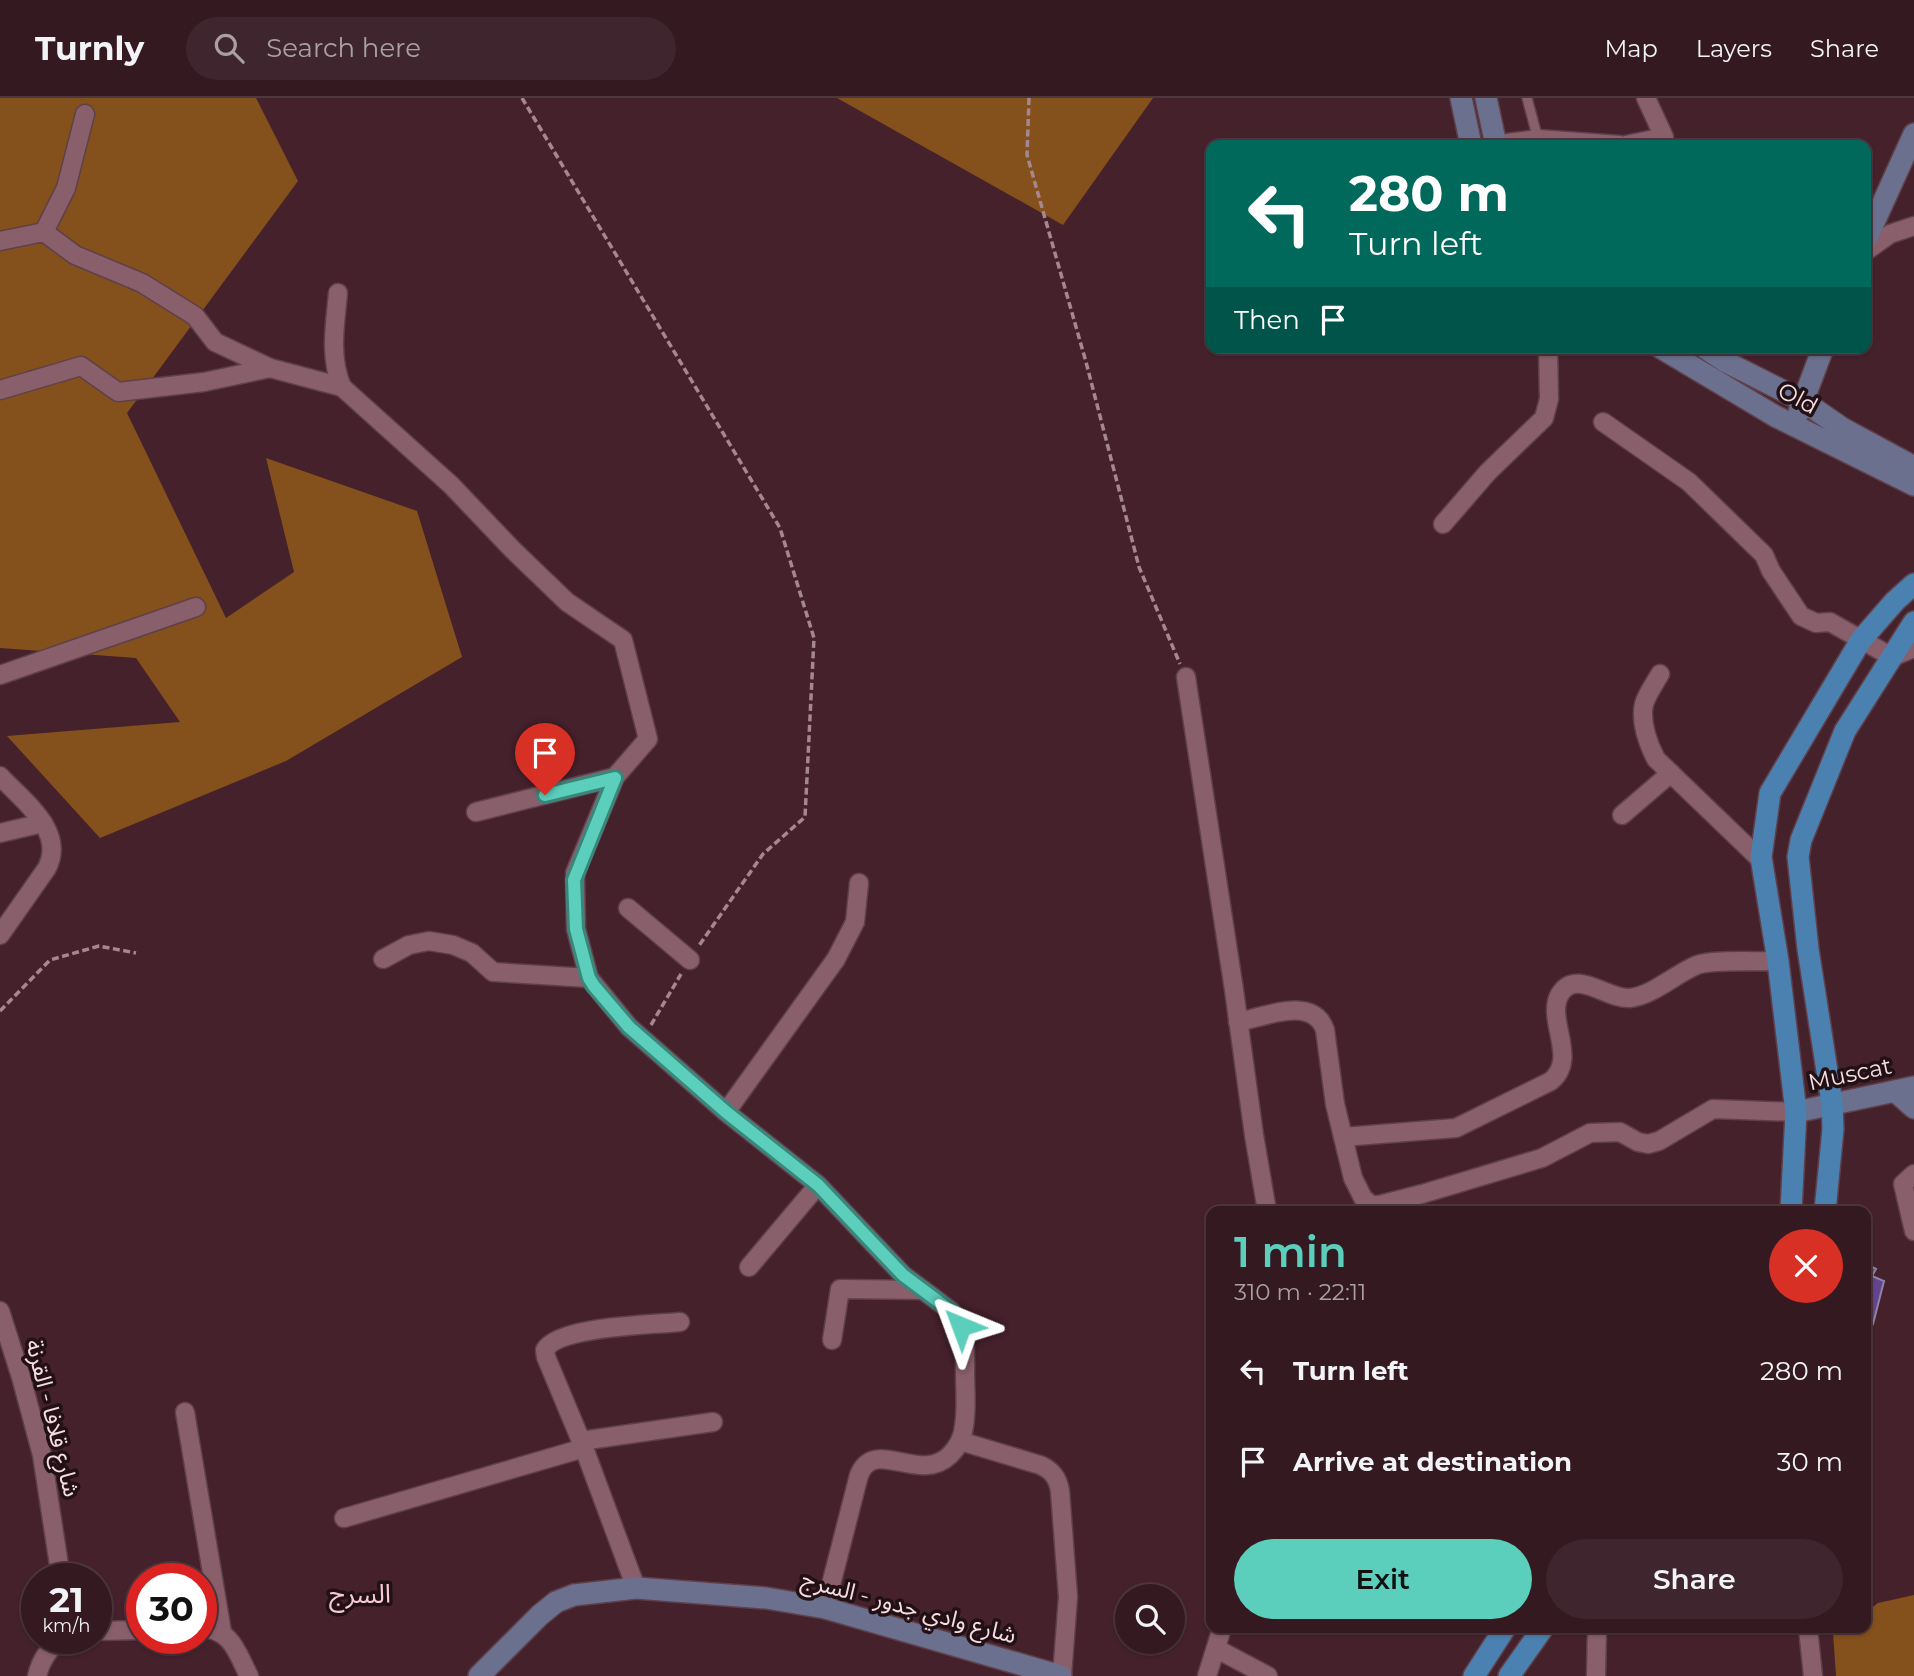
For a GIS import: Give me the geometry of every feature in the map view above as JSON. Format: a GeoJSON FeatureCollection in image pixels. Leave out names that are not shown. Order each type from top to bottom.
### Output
{"type":"FeatureCollection","features":[{"type":"Feature","properties":{"kind":"main road"},"geometry":{"type":"LineString","coordinates":[[1791,1206],[1796,1112],[1778,961],[1762,862],[1770,793],[1861,640],[1895,601],[1914,584]]}},
{"type":"Feature","properties":{"kind":"main road"},"geometry":{"type":"LineString","coordinates":[[1825,1206],[1833,1129],[1832,1103],[1808,949],[1798,857],[1801,840],[1845,731],[1914,622]]}},
{"type":"Feature","properties":{"kind":"main road"},"geometry":{"type":"LineString","coordinates":[[1474,1676],[1502,1633]]}},
{"type":"Feature","properties":{"kind":"main road"},"geometry":{"type":"LineString","coordinates":[[1510,1676],[1539,1633]]}},
{"type":"Feature","properties":{"kind":"street"},"geometry":{"type":"LineString","coordinates":[[1461,98],[1470,140]]}},
{"type":"Feature","properties":{"kind":"street"},"geometry":{"type":"LineString","coordinates":[[1486,98],[1494,140]]}},
{"type":"Feature","properties":{"kind":"street"},"geometry":{"type":"LineString","coordinates":[[1646,98],[1664,137],[1650,140]]}},
{"type":"Feature","properties":{"kind":"street"},"geometry":{"type":"LineString","coordinates":[[44,232],[66,188],[85,114]]}},
{"type":"Feature","properties":{"kind":"street"},"geometry":{"type":"LineString","coordinates":[[1871,229],[1914,134]]}},
{"type":"Feature","properties":{"kind":"street"},"geometry":{"type":"LineString","coordinates":[[1531,140],[1552,140]]}},
{"type":"Feature","properties":{"kind":"street"},"geometry":{"type":"LineString","coordinates":[[1871,247],[1889,234],[1914,226]]}},
{"type":"Feature","properties":{"kind":"street"},"geometry":{"type":"LineString","coordinates":[[0,241],[44,232],[75,255],[142,283],[195,316],[215,342],[270,368],[342,387]]}},
{"type":"Feature","properties":{"kind":"street"},"geometry":{"type":"LineString","coordinates":[[338,293],[334,351],[335,372],[342,387],[451,485],[567,602],[623,640],[648,739],[615,778],[574,880],[576,929],[589,978],[620,1017],[643,1038],[726,1112],[818,1185],[903,1275],[957,1318],[964,1335],[965,1422],[960,1441],[946,1458],[934,1465],[918,1466],[878,1458],[863,1466],[825,1608]]}},
{"type":"Feature","properties":{"kind":"street"},"geometry":{"type":"LineString","coordinates":[[1443,524],[1488,472],[1544,418],[1549,399],[1548,354]]}},
{"type":"Feature","properties":{"kind":"street","name":"Old"},"geometry":{"type":"LineString","coordinates":[[1671,354],[1793,425],[1914,485]]}},
{"type":"Feature","properties":{"kind":"street","name":"Old"},"geometry":{"type":"LineString","coordinates":[[1714,354],[1803,401],[1842,428],[1914,467]]}},
{"type":"Feature","properties":{"kind":"street"},"geometry":{"type":"LineString","coordinates":[[1793,425],[1822,354]]}},
{"type":"Feature","properties":{"kind":"street"},"geometry":{"type":"LineString","coordinates":[[0,390],[81,366],[118,392],[204,382],[270,368]]}},
{"type":"Feature","properties":{"kind":"street"},"geometry":{"type":"LineString","coordinates":[[1603,422],[1689,482],[1764,555],[1771,571],[1801,616],[1816,623],[1830,622],[1892,657],[1914,648]]}},
{"type":"Feature","properties":{"kind":"street"},"geometry":{"type":"LineString","coordinates":[[0,675],[196,607]]}},
{"type":"Feature","properties":{"kind":"street"},"geometry":{"type":"LineString","coordinates":[[1660,674],[1644,704],[1651,751],[1671,774],[1762,862]]}},
{"type":"Feature","properties":{"kind":"street"},"geometry":{"type":"LineString","coordinates":[[1186,677],[1266,1206]]}},
{"type":"Feature","properties":{"kind":"street"},"geometry":{"type":"LineString","coordinates":[[1622,815],[1671,774]]}},
{"type":"Feature","properties":{"kind":"street"},"geometry":{"type":"LineString","coordinates":[[0,776],[43,823],[50,832],[53,844],[50,863],[0,934]]}},
{"type":"Feature","properties":{"kind":"street"},"geometry":{"type":"LineString","coordinates":[[476,812],[615,778]]}},
{"type":"Feature","properties":{"kind":"street"},"geometry":{"type":"LineString","coordinates":[[0,833],[43,823]]}},
{"type":"Feature","properties":{"kind":"street"},"geometry":{"type":"LineString","coordinates":[[726,1112],[836,959],[855,922],[859,883]]}},
{"type":"Feature","properties":{"kind":"street"},"geometry":{"type":"LineString","coordinates":[[628,908],[690,960]]}},
{"type":"Feature","properties":{"kind":"street"},"geometry":{"type":"LineString","coordinates":[[383,959],[409,945],[429,940],[453,945],[472,953],[493,972],[589,978]]}},
{"type":"Feature","properties":{"kind":"street"},"geometry":{"type":"LineString","coordinates":[[1343,1137],[1456,1128],[1551,1081],[1559,1073],[1562,1064],[1557,1003],[1562,991],[1571,985],[1583,984],[1611,996],[1627,999],[1645,994],[1700,964],[1778,961]]}},
{"type":"Feature","properties":{"kind":"street"},"geometry":{"type":"LineString","coordinates":[[1238,1022],[1298,1010],[1317,1016],[1325,1030],[1335,1104],[1353,1178],[1366,1202],[1376,1205],[1542,1158],[1590,1133],[1620,1132],[1648,1144],[1659,1141],[1713,1109],[1796,1112]]}},
{"type":"Feature","properties":{"kind":"street"},"geometry":{"type":"LineString","coordinates":[[1904,1089],[1914,1108]]}},
{"type":"Feature","properties":{"kind":"street","name":"Muscat"},"geometry":{"type":"LineString","coordinates":[[1796,1112],[1904,1089]]}},
{"type":"Feature","properties":{"kind":"street"},"geometry":{"type":"LineString","coordinates":[[1914,1174],[1903,1184],[1914,1231]]}},
{"type":"Feature","properties":{"kind":"street"},"geometry":{"type":"LineString","coordinates":[[749,1267],[818,1185]]}},
{"type":"Feature","properties":{"kind":"street"},"geometry":{"type":"LineString","coordinates":[[832,1340],[840,1289],[923,1290]]}},
{"type":"Feature","properties":{"kind":"street","name":"شارع قلافا - القرنة"},"geometry":{"type":"LineString","coordinates":[[0,1311],[42,1455],[59,1563]]}},
{"type":"Feature","properties":{"kind":"street"},"geometry":{"type":"LineString","coordinates":[[636,1588],[545,1350],[548,1345],[577,1332],[680,1322]]}},
{"type":"Feature","properties":{"kind":"street"},"geometry":{"type":"LineString","coordinates":[[185,1412],[222,1632],[236,1647],[249,1676]]}},
{"type":"Feature","properties":{"kind":"street"},"geometry":{"type":"LineString","coordinates":[[344,1518],[583,1445],[713,1422]]}},
{"type":"Feature","properties":{"kind":"street"},"geometry":{"type":"LineString","coordinates":[[960,1441],[1040,1465],[1058,1480],[1068,1597],[1062,1676]]}},
{"type":"Feature","properties":{"kind":"street","name":"شارع وادي جدور - السرج"},"geometry":{"type":"LineString","coordinates":[[479,1676],[556,1602],[574,1595],[636,1588],[766,1598],[825,1608],[1062,1676]]}},
{"type":"Feature","properties":{"kind":"street"},"geometry":{"type":"LineString","coordinates":[[217,1631],[222,1632]]}},
{"type":"Feature","properties":{"kind":"street"},"geometry":{"type":"LineString","coordinates":[[1207,1676],[1221,1633]]}},
{"type":"Feature","properties":{"kind":"street"},"geometry":{"type":"LineString","coordinates":[[1596,1676],[1597,1633]]}},
{"type":"Feature","properties":{"kind":"street"},"geometry":{"type":"LineString","coordinates":[[1809,1633],[1813,1676]]}},
{"type":"Feature","properties":{"kind":"street"},"geometry":{"type":"LineString","coordinates":[[1217,1649],[1268,1676]]}},
{"type":"Feature","properties":{"kind":"street"},"geometry":{"type":"LineString","coordinates":[[37,1676],[40,1662],[47,1654]]}},
{"type":"Feature","properties":{"kind":"lane"},"geometry":{"type":"LineString","coordinates":[[1527,98],[1538,139]]}},
{"type":"Feature","properties":{"kind":"path"},"geometry":{"type":"LineString","coordinates":[[522,98],[780,528],[814,638],[805,817],[762,854],[690,960],[643,1038]]}},
{"type":"Feature","properties":{"kind":"path"},"geometry":{"type":"LineString","coordinates":[[1029,98],[1027,155],[1086,362],[1139,567],[1186,677]]}},
{"type":"Feature","properties":{"kind":"path"},"geometry":{"type":"LineString","coordinates":[[0,1011],[50,960],[99,946],[136,953]]}},
{"type":"Feature","properties":{"kind":"shaded area"},"geometry":{"type":"Polygon","coordinates":[[[0,98],[256,98],[298,181],[127,413],[226,618],[294,572],[266,458],[417,511],[462,657],[286,761],[100,838],[7,736],[180,722],[136,658],[0,648],[0,98]]]}},
{"type":"Feature","properties":{"kind":"shaded area"},"geometry":{"type":"Polygon","coordinates":[[[837,98],[1153,98],[1063,225],[837,98]]]}},
{"type":"Feature","properties":{"kind":"shaded area"},"geometry":{"type":"Polygon","coordinates":[[[1914,1595],[1914,1676],[1836,1676],[1833,1633],[1871,1633],[1871,1608],[1878,1603],[1914,1595]]]}},
{"type":"Feature","properties":{"kind":"building"},"geometry":{"type":"Polygon","coordinates":[[[1871,1266],[1876,1269],[1872,1276],[1884,1281],[1873,1324],[1871,1266]]]}},
{"type":"Feature","properties":{"kind":"district","name":"السرج"},"geometry":{"type":"Point","coordinates":[360,1594]}},
{"type":"Feature","properties":{"kind":"route"},"geometry":{"type":"LineString","coordinates":[[545,795],[615,778],[574,880],[576,929],[589,978],[594,986],[629,1027],[726,1112],[818,1185],[903,1275],[951,1311],[961,1326]]}}]}
